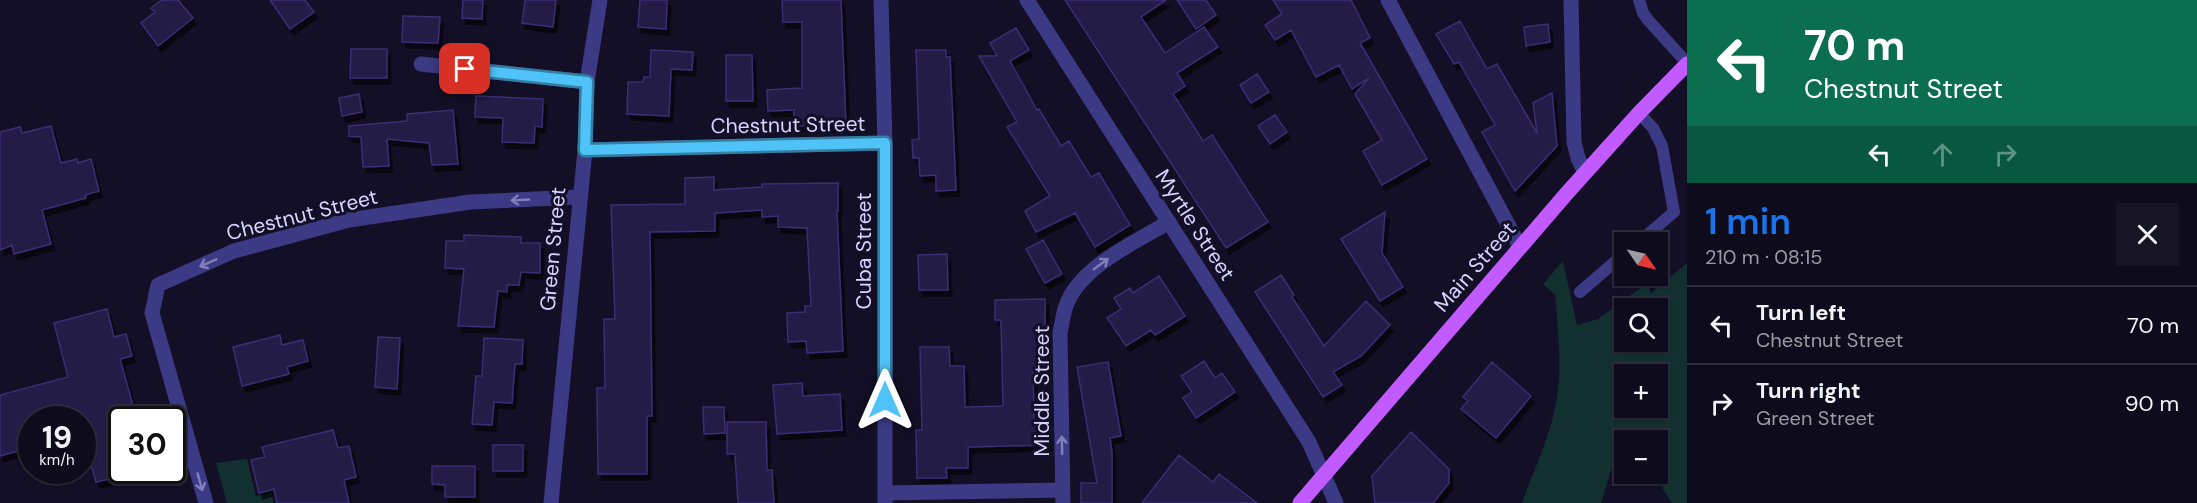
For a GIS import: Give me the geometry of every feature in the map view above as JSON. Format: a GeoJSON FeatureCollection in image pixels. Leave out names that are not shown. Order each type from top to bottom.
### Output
{"type":"FeatureCollection","features":[{"type":"Feature","properties":{"kind":"main road","name":"Main Street"},"geometry":{"type":"LineString","coordinates":[[1300,503],[1585,173],[1687,64]]}},
{"type":"Feature","properties":{"kind":"street","name":"Green Street"},"geometry":{"type":"LineString","coordinates":[[552,503],[585,150],[587,82],[600,0]]}},
{"type":"Feature","properties":{"kind":"street","name":"Cuba Street"},"geometry":{"type":"LineString","coordinates":[[881,0],[885,143],[885,498]]}},
{"type":"Feature","properties":{"kind":"street","name":"Myrtle Street"},"geometry":{"type":"LineString","coordinates":[[1027,0],[1309,442],[1336,503]]}},
{"type":"Feature","properties":{"kind":"street"},"geometry":{"type":"LineString","coordinates":[[1388,0],[1520,247]]}},
{"type":"Feature","properties":{"kind":"street"},"geometry":{"type":"LineString","coordinates":[[1571,0],[1574,142],[1585,173]]}},
{"type":"Feature","properties":{"kind":"street"},"geometry":{"type":"LineString","coordinates":[[421,64],[587,82]]}},
{"type":"Feature","properties":{"kind":"street","name":"Chestnut Street"},"geometry":{"type":"LineString","coordinates":[[585,150],[885,143]]}},
{"type":"Feature","properties":{"kind":"street","name":"Chestnut Street"},"geometry":{"type":"LineString","coordinates":[[206,503],[152,313],[158,285],[234,251],[349,220],[470,202],[579,197]]}},
{"type":"Feature","properties":{"kind":"street","name":"Middle Street"},"geometry":{"type":"LineString","coordinates":[[1063,496],[1060,333],[1066,305],[1077,286],[1098,265],[1169,222]]}},
{"type":"Feature","properties":{"kind":"street"},"geometry":{"type":"LineString","coordinates":[[885,498],[1063,496]]}},
{"type":"Feature","properties":{"kind":"lane"},"geometry":{"type":"LineString","coordinates":[[1640,0],[1643,13],[1648,20],[1687,64]]}},
{"type":"Feature","properties":{"kind":"lane"},"geometry":{"type":"LineString","coordinates":[[1639,113],[1653,129],[1662,146],[1674,212],[1651,232]]}},
{"type":"Feature","properties":{"kind":"lane"},"geometry":{"type":"LineString","coordinates":[[1580,292],[1614,263]]}},
{"type":"Feature","properties":{"kind":"green space"},"geometry":{"type":"Polygon","coordinates":[[[1563,261],[1577,325],[1598,319],[1614,307],[1614,352],[1668,352],[1668,298],[1627,298],[1643,286],[1650,286],[1650,294],[1660,286],[1668,286],[1668,279],[1687,263],[1687,503],[1672,503],[1660,484],[1668,484],[1668,430],[1625,430],[1624,428],[1623,430],[1614,430],[1614,461],[1601,503],[1522,503],[1555,410],[1559,346],[1555,295],[1543,284],[1563,261]]]}},
{"type":"Feature","properties":{"kind":"green space"},"geometry":{"type":"Polygon","coordinates":[[[247,459],[256,496],[272,493],[273,503],[227,503],[216,463],[247,459]]]}},
{"type":"Feature","properties":{"kind":"building"},"geometry":{"type":"Polygon","coordinates":[[[162,0],[178,0],[193,18],[158,46],[141,23],[155,12],[151,8],[162,0]]]}},
{"type":"Feature","properties":{"kind":"building"},"geometry":{"type":"Polygon","coordinates":[[[270,0],[305,0],[314,12],[290,29],[270,0]]]}},
{"type":"Feature","properties":{"kind":"building"},"geometry":{"type":"Polygon","coordinates":[[[463,0],[483,0],[482,19],[462,18],[463,0]]]}},
{"type":"Feature","properties":{"kind":"building"},"geometry":{"type":"Polygon","coordinates":[[[525,0],[556,0],[553,27],[522,23],[525,0]]]}},
{"type":"Feature","properties":{"kind":"building"},"geometry":{"type":"Polygon","coordinates":[[[640,0],[667,0],[666,29],[638,27],[640,0]]]}},
{"type":"Feature","properties":{"kind":"building"},"geometry":{"type":"Polygon","coordinates":[[[782,0],[841,0],[846,126],[794,126],[794,110],[768,111],[767,90],[802,88],[802,22],[783,22],[782,0]]]}},
{"type":"Feature","properties":{"kind":"building"},"geometry":{"type":"Polygon","coordinates":[[[1065,0],[1166,0],[1141,17],[1165,53],[1204,27],[1218,47],[1177,73],[1185,86],[1173,94],[1203,141],[1212,135],[1268,222],[1226,248],[1065,0]]]}},
{"type":"Feature","properties":{"kind":"building"},"geometry":{"type":"Polygon","coordinates":[[[1177,0],[1206,0],[1216,15],[1196,29],[1177,0]]]}},
{"type":"Feature","properties":{"kind":"building"},"geometry":{"type":"Polygon","coordinates":[[[1273,0],[1351,0],[1370,38],[1360,43],[1427,159],[1382,185],[1363,151],[1382,140],[1355,94],[1369,78],[1352,89],[1339,65],[1316,77],[1291,30],[1275,40],[1265,25],[1282,14],[1273,0]]]}},
{"type":"Feature","properties":{"kind":"building"},"geometry":{"type":"Polygon","coordinates":[[[403,16],[440,17],[438,43],[402,42],[403,16]]]}},
{"type":"Feature","properties":{"kind":"building"},"geometry":{"type":"Polygon","coordinates":[[[1460,21],[1487,69],[1497,64],[1537,133],[1533,103],[1552,93],[1557,146],[1515,191],[1482,132],[1495,125],[1459,62],[1454,64],[1436,34],[1460,21]]]}},
{"type":"Feature","properties":{"kind":"building"},"geometry":{"type":"Polygon","coordinates":[[[1548,24],[1550,42],[1526,46],[1524,27],[1548,24]]]}},
{"type":"Feature","properties":{"kind":"building"},"geometry":{"type":"Polygon","coordinates":[[[1016,28],[1029,50],[1010,61],[1037,110],[1039,109],[1061,146],[1069,141],[1091,177],[1099,173],[1130,225],[1095,247],[1075,213],[1036,232],[1025,211],[1050,196],[1007,127],[1017,122],[979,56],[997,56],[990,43],[1016,28]]]}},
{"type":"Feature","properties":{"kind":"building"},"geometry":{"type":"Polygon","coordinates":[[[351,49],[387,49],[387,78],[350,78],[351,49]]]}},
{"type":"Feature","properties":{"kind":"building"},"geometry":{"type":"Polygon","coordinates":[[[651,50],[693,52],[692,70],[671,69],[669,116],[627,114],[628,82],[643,82],[644,77],[650,77],[651,50]]]}},
{"type":"Feature","properties":{"kind":"building"},"geometry":{"type":"Polygon","coordinates":[[[916,50],[946,50],[946,57],[950,57],[956,190],[936,191],[936,175],[920,176],[919,158],[913,158],[912,140],[919,139],[916,50]]]}},
{"type":"Feature","properties":{"kind":"building"},"geometry":{"type":"Polygon","coordinates":[[[726,55],[752,55],[753,101],[726,101],[726,55]]]}},
{"type":"Feature","properties":{"kind":"building"},"geometry":{"type":"Polygon","coordinates":[[[1257,74],[1269,92],[1251,103],[1240,85],[1257,74]]]}},
{"type":"Feature","properties":{"kind":"building"},"geometry":{"type":"Polygon","coordinates":[[[359,94],[362,112],[342,116],[339,98],[359,94]]]}},
{"type":"Feature","properties":{"kind":"building"},"geometry":{"type":"Polygon","coordinates":[[[476,96],[543,99],[542,127],[535,126],[534,143],[502,142],[503,118],[475,117],[476,96]]]}},
{"type":"Feature","properties":{"kind":"building"},"geometry":{"type":"Polygon","coordinates":[[[453,110],[458,164],[432,165],[429,143],[387,139],[389,166],[363,167],[361,137],[349,136],[349,126],[407,121],[407,114],[453,110]]]}},
{"type":"Feature","properties":{"kind":"building"},"geometry":{"type":"Polygon","coordinates":[[[1275,115],[1287,132],[1270,144],[1258,126],[1275,115]]]}},
{"type":"Feature","properties":{"kind":"building"},"geometry":{"type":"Polygon","coordinates":[[[51,126],[61,163],[77,159],[78,163],[91,159],[99,191],[85,195],[86,198],[42,210],[51,244],[14,254],[12,245],[0,250],[0,132],[20,127],[22,133],[51,126]]]}},
{"type":"Feature","properties":{"kind":"building"},"geometry":{"type":"Polygon","coordinates":[[[714,177],[714,190],[762,187],[762,184],[838,183],[837,211],[843,351],[807,353],[806,341],[788,342],[787,313],[805,312],[805,306],[811,306],[807,228],[778,227],[778,216],[762,217],[762,210],[715,213],[715,231],[650,232],[652,416],[647,416],[647,474],[598,474],[597,388],[605,388],[604,319],[615,319],[611,205],[685,204],[685,178],[714,177]]]}},
{"type":"Feature","properties":{"kind":"building"},"geometry":{"type":"Polygon","coordinates":[[[1385,212],[1382,253],[1403,287],[1380,301],[1341,239],[1385,212]]]}},
{"type":"Feature","properties":{"kind":"building"},"geometry":{"type":"Polygon","coordinates":[[[464,235],[521,237],[521,243],[540,243],[540,273],[521,272],[519,285],[507,285],[507,292],[498,291],[494,327],[458,326],[464,269],[445,268],[446,241],[464,241],[464,235]]]}},
{"type":"Feature","properties":{"kind":"building"},"geometry":{"type":"Polygon","coordinates":[[[1043,240],[1062,274],[1045,283],[1026,249],[1043,240]]]}},
{"type":"Feature","properties":{"kind":"building"},"geometry":{"type":"Polygon","coordinates":[[[947,254],[948,290],[919,290],[918,255],[947,254]]]}},
{"type":"Feature","properties":{"kind":"building"},"geometry":{"type":"Polygon","coordinates":[[[1281,275],[1294,295],[1292,297],[1324,346],[1366,301],[1390,325],[1361,356],[1333,372],[1342,385],[1323,397],[1255,292],[1281,275]]]}},
{"type":"Feature","properties":{"kind":"building"},"geometry":{"type":"Polygon","coordinates":[[[1159,276],[1185,316],[1155,335],[1151,330],[1126,346],[1107,318],[1121,309],[1114,298],[1130,288],[1133,293],[1159,276]]]}},
{"type":"Feature","properties":{"kind":"building"},"geometry":{"type":"Polygon","coordinates":[[[1045,299],[1045,370],[1033,370],[1034,421],[1046,421],[1047,445],[968,447],[968,468],[946,468],[947,478],[917,478],[916,430],[922,430],[920,347],[949,347],[950,366],[964,366],[965,407],[1003,406],[1001,320],[995,320],[995,300],[1045,299]]]}},
{"type":"Feature","properties":{"kind":"building"},"geometry":{"type":"Polygon","coordinates":[[[107,309],[114,337],[126,334],[132,356],[120,359],[133,406],[108,406],[108,479],[96,482],[96,406],[18,406],[18,451],[0,456],[0,395],[68,377],[54,323],[107,309]]]}},
{"type":"Feature","properties":{"kind":"building"},"geometry":{"type":"Polygon","coordinates":[[[280,335],[282,345],[303,340],[308,361],[287,367],[289,374],[242,386],[233,347],[280,335]]]}},
{"type":"Feature","properties":{"kind":"building"},"geometry":{"type":"Polygon","coordinates":[[[378,337],[400,338],[397,389],[375,387],[378,337]]]}},
{"type":"Feature","properties":{"kind":"building"},"geometry":{"type":"Polygon","coordinates":[[[484,338],[523,340],[522,364],[515,364],[512,403],[494,402],[492,425],[472,424],[476,376],[482,376],[484,338]]]}},
{"type":"Feature","properties":{"kind":"building"},"geometry":{"type":"Polygon","coordinates":[[[1204,361],[1215,378],[1222,373],[1235,392],[1196,418],[1183,398],[1192,392],[1181,376],[1204,361]]]}},
{"type":"Feature","properties":{"kind":"building"},"geometry":{"type":"Polygon","coordinates":[[[1108,362],[1121,436],[1110,438],[1112,503],[1081,503],[1081,483],[1097,483],[1077,367],[1108,362]]]}},
{"type":"Feature","properties":{"kind":"building"},"geometry":{"type":"Polygon","coordinates":[[[1492,362],[1531,396],[1496,438],[1461,409],[1468,401],[1463,397],[1492,362]]]}},
{"type":"Feature","properties":{"kind":"building"},"geometry":{"type":"Polygon","coordinates":[[[802,383],[803,396],[840,394],[842,430],[777,434],[773,385],[802,383]]]}},
{"type":"Feature","properties":{"kind":"building"},"geometry":{"type":"Polygon","coordinates":[[[703,407],[724,407],[725,433],[704,434],[703,407]]]}},
{"type":"Feature","properties":{"kind":"building"},"geometry":{"type":"Polygon","coordinates":[[[727,422],[766,422],[767,470],[772,470],[774,503],[738,503],[735,454],[727,454],[727,422]]]}},
{"type":"Feature","properties":{"kind":"building"},"geometry":{"type":"Polygon","coordinates":[[[333,430],[338,448],[349,446],[356,477],[344,480],[349,503],[277,503],[274,489],[259,493],[251,460],[265,457],[262,447],[333,430]]]}},
{"type":"Feature","properties":{"kind":"building"},"geometry":{"type":"Polygon","coordinates":[[[1411,432],[1449,469],[1449,483],[1433,503],[1375,503],[1372,476],[1411,432]]]}},
{"type":"Feature","properties":{"kind":"building"},"geometry":{"type":"Polygon","coordinates":[[[493,445],[523,445],[523,471],[493,471],[493,445]]]}},
{"type":"Feature","properties":{"kind":"building"},"geometry":{"type":"Polygon","coordinates":[[[1179,455],[1213,482],[1219,474],[1257,503],[1142,503],[1179,455]]]}},
{"type":"Feature","properties":{"kind":"building"},"geometry":{"type":"Polygon","coordinates":[[[432,466],[475,466],[475,497],[445,497],[445,485],[432,484],[432,466]]]}},
{"type":"Feature","properties":{"kind":"route"},"geometry":{"type":"LineString","coordinates":[[465,69],[587,82],[585,150],[885,143],[885,400]]}}]}
